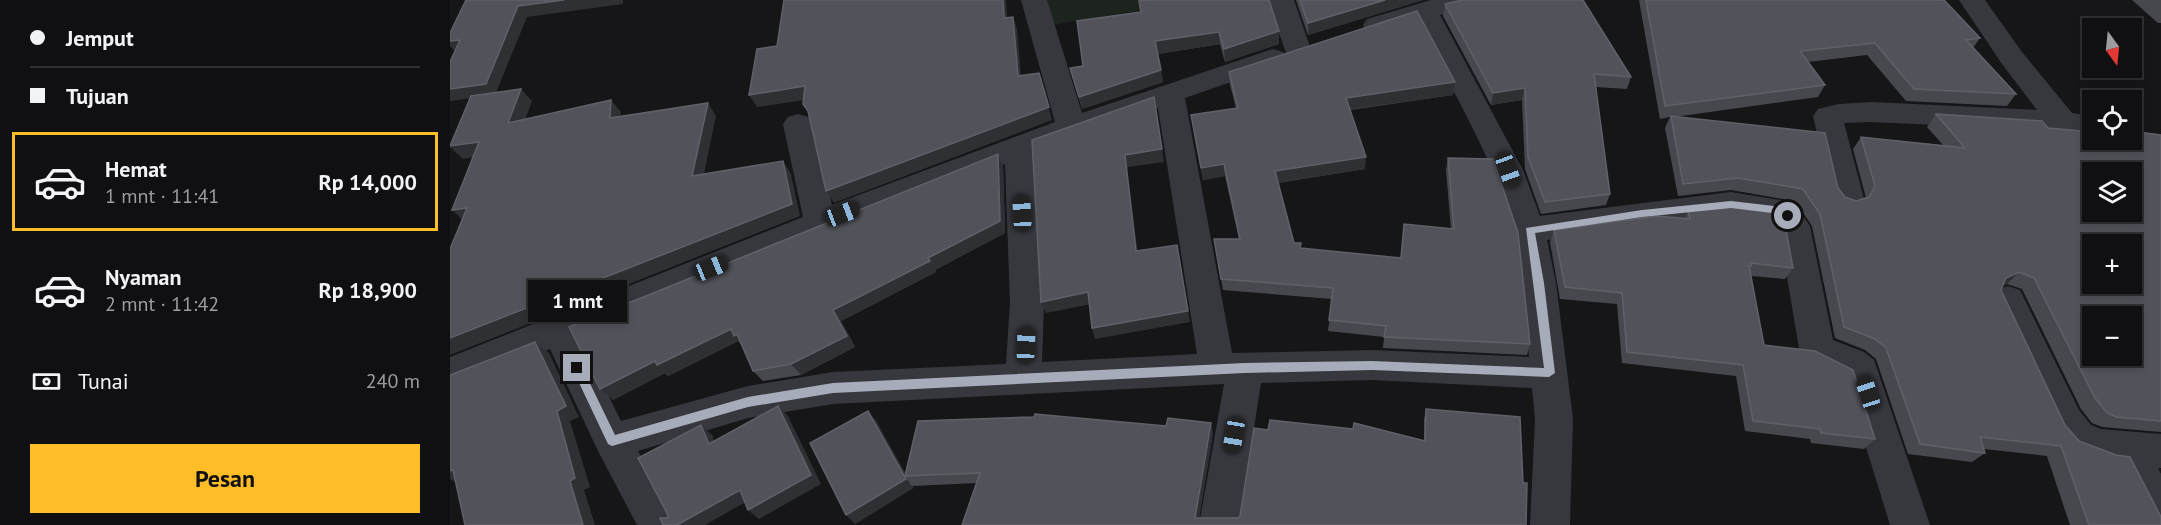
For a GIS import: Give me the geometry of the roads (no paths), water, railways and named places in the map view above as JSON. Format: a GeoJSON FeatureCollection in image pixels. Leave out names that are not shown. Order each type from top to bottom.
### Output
{"type":"FeatureCollection","features":[{"type":"Feature","properties":{"kind":"street"},"geometry":{"type":"LineString","coordinates":[[1034,0],[1071,126]]}},
{"type":"Feature","properties":{"kind":"street"},"geometry":{"type":"LineString","coordinates":[[1281,0],[1297,50]]}},
{"type":"Feature","properties":{"kind":"street"},"geometry":{"type":"LineString","coordinates":[[450,373],[559,332],[820,223],[1071,126],[1297,50],[1424,10],[1467,0]]}},
{"type":"Feature","properties":{"kind":"street"},"geometry":{"type":"LineString","coordinates":[[1972,0],[2012,58],[2063,122]]}},
{"type":"Feature","properties":{"kind":"street"},"geometry":{"type":"LineString","coordinates":[[1424,10],[1508,170],[1529,230],[1539,283],[1554,419],[1550,525]]}},
{"type":"Feature","properties":{"kind":"street"},"geometry":{"type":"LineString","coordinates":[[1170,93],[1231,368],[1219,525]]}},
{"type":"Feature","properties":{"kind":"street"},"geometry":{"type":"LineString","coordinates":[[1848,199],[1828,116],[1854,112],[1876,112],[2082,125]]}},
{"type":"Feature","properties":{"kind":"street"},"geometry":{"type":"LineString","coordinates":[[798,124],[820,223]]}},
{"type":"Feature","properties":{"kind":"street"},"geometry":{"type":"LineString","coordinates":[[1019,146],[1027,303],[1023,378]]}},
{"type":"Feature","properties":{"kind":"street"},"geometry":{"type":"LineString","coordinates":[[1529,230],[1703,206],[1731,204],[1782,211],[1794,226],[1817,348],[1822,353],[1850,361],[1861,371],[1910,525]]}},
{"type":"Feature","properties":{"kind":"street"},"geometry":{"type":"LineString","coordinates":[[2008,300],[2066,422],[2078,437],[2101,447],[2145,450],[2161,514]]}},
{"type":"Feature","properties":{"kind":"street"},"geometry":{"type":"LineString","coordinates":[[559,332],[620,438],[659,525]]}},
{"type":"Feature","properties":{"kind":"street"},"geometry":{"type":"LineString","coordinates":[[620,438],[748,402],[833,388],[1231,368],[1372,365],[1549,373]]}}]}
